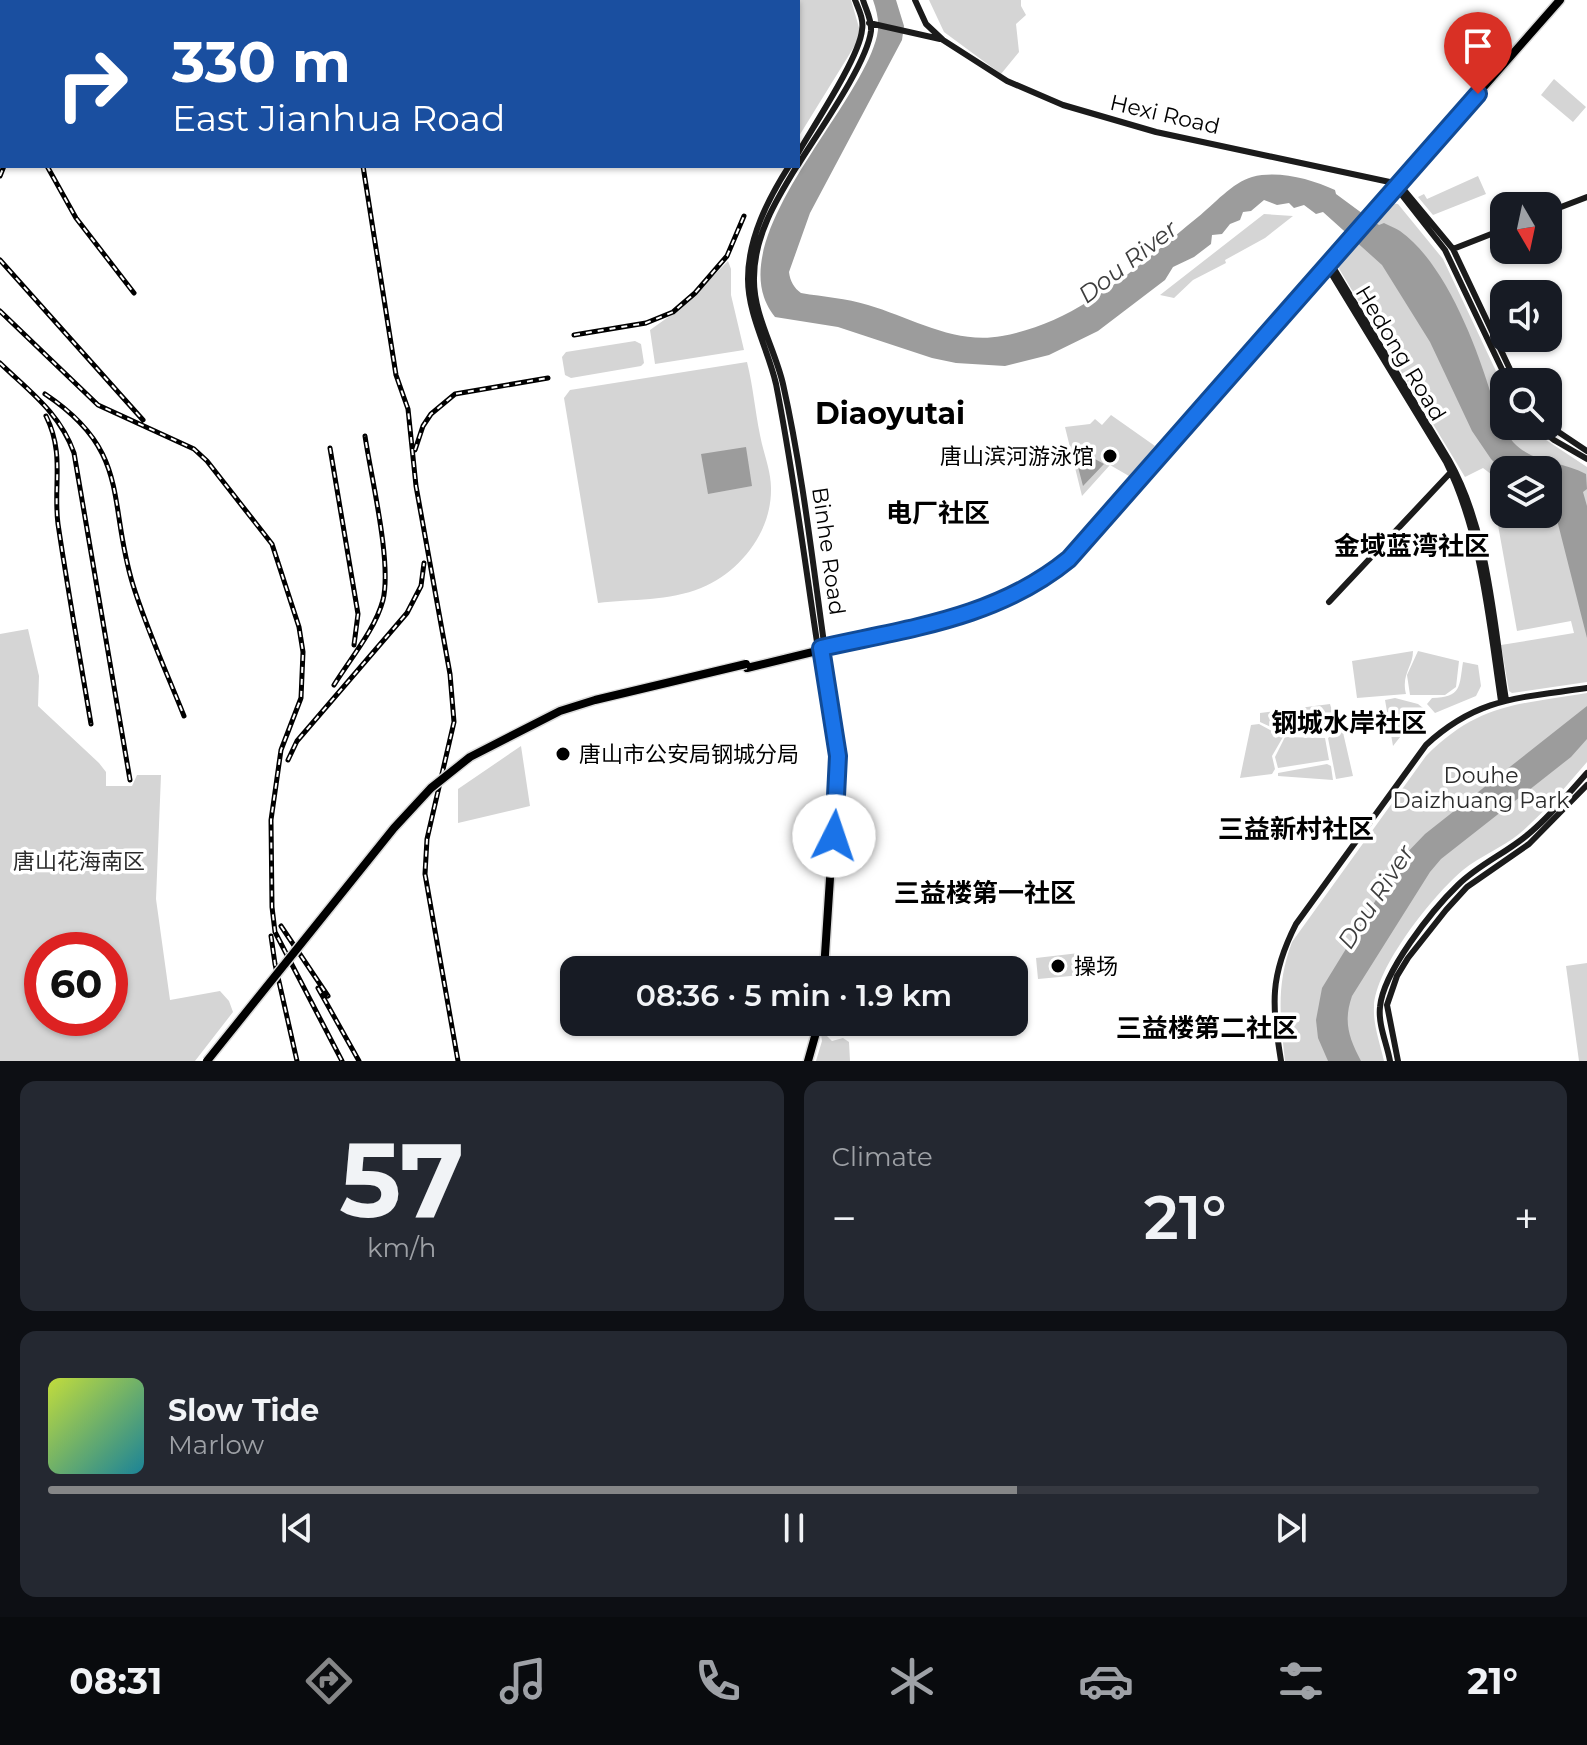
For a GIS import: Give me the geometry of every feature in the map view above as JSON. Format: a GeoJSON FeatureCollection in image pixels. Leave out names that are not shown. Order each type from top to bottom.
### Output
{"type":"FeatureCollection","features":[{"type":"Feature","properties":{"kind":"main road"},"geometry":{"type":"LineString","coordinates":[[855,0],[870,23],[943,40]]}},
{"type":"Feature","properties":{"kind":"main road"},"geometry":{"type":"LineString","coordinates":[[863,0],[870,23]]}},
{"type":"Feature","properties":{"kind":"main road","name":"Hexi Road"},"geometry":{"type":"LineString","coordinates":[[918,0],[926,24],[943,40],[1022,89],[1087,113],[1156,132],[1396,185]]}},
{"type":"Feature","properties":{"kind":"main road"},"geometry":{"type":"LineString","coordinates":[[210,1061],[395,832],[434,791],[471,761],[562,716],[597,704],[821,645],[973,612],[1011,598],[1055,570],[1094,533],[1376,205],[1558,0]]}},
{"type":"Feature","properties":{"kind":"main road"},"geometry":{"type":"LineString","coordinates":[[800,149],[870,23]]}},
{"type":"Feature","properties":{"kind":"main road","name":"Binhe Road"},"geometry":{"type":"LineString","coordinates":[[800,163],[853,74],[868,43],[870,23]]}},
{"type":"Feature","properties":{"kind":"main road","name":"Binhe Road"},"geometry":{"type":"LineString","coordinates":[[788,168],[761,219],[751,248],[749,297],[775,379],[821,645]]}},
{"type":"Feature","properties":{"kind":"main road","name":"Binhe Road"},"geometry":{"type":"LineString","coordinates":[[797,168],[765,224],[754,279],[755,294],[783,386],[821,645]]}},
{"type":"Feature","properties":{"kind":"main road"},"geometry":{"type":"LineString","coordinates":[[1396,185],[1453,249],[1509,368]]}},
{"type":"Feature","properties":{"kind":"main road"},"geometry":{"type":"LineString","coordinates":[[1396,185],[1445,250],[1501,368]]}},
{"type":"Feature","properties":{"kind":"main road"},"geometry":{"type":"LineString","coordinates":[[1562,207],[1587,197]]}},
{"type":"Feature","properties":{"kind":"main road"},"geometry":{"type":"LineString","coordinates":[[1453,249],[1490,234]]}},
{"type":"Feature","properties":{"kind":"main road","name":"Hedong Road"},"geometry":{"type":"LineString","coordinates":[[1327,263],[1451,472],[1473,538],[1503,700]]}},
{"type":"Feature","properties":{"kind":"main road","name":"Hedong Road"},"geometry":{"type":"LineString","coordinates":[[1327,263],[1449,460],[1462,487],[1484,564],[1503,700]]}},
{"type":"Feature","properties":{"kind":"main road"},"geometry":{"type":"LineString","coordinates":[[1562,434],[1587,451]]}},
{"type":"Feature","properties":{"kind":"main road"},"geometry":{"type":"LineString","coordinates":[[1554,440],[1587,459]]}},
{"type":"Feature","properties":{"kind":"main road"},"geometry":{"type":"LineString","coordinates":[[1329,602],[1451,472]]}},
{"type":"Feature","properties":{"kind":"main road"},"geometry":{"type":"LineString","coordinates":[[821,645],[838,756],[825,956]]}},
{"type":"Feature","properties":{"kind":"main road"},"geometry":{"type":"LineString","coordinates":[[1280,1060],[1273,989],[1281,956],[1296,924],[1426,745],[1468,713],[1503,700],[1587,688]]}},
{"type":"Feature","properties":{"kind":"main road"},"geometry":{"type":"LineString","coordinates":[[1398,1061],[1387,1005],[1397,976],[1416,942],[1458,884],[1526,837],[1587,773]]}},
{"type":"Feature","properties":{"kind":"main road"},"geometry":{"type":"LineString","coordinates":[[1390,1061],[1381,1023],[1381,998],[1393,968],[1467,887],[1529,844],[1587,785]]}},
{"type":"Feature","properties":{"kind":"main road"},"geometry":{"type":"LineString","coordinates":[[808,1061],[815,1036]]}},
{"type":"Feature","properties":{"kind":"green space"},"geometry":{"type":"Polygon","coordinates":[[[800,0],[851,0],[860,31],[857,42],[800,134],[800,0]]]}},
{"type":"Feature","properties":{"kind":"green space"},"geometry":{"type":"Polygon","coordinates":[[[929,0],[1021,0],[1026,15],[1016,24],[1019,52],[1001,74],[944,32],[929,0]]]}},
{"type":"Feature","properties":{"kind":"green space"},"geometry":{"type":"Polygon","coordinates":[[[1554,79],[1586,107],[1573,122],[1541,95],[1554,79]]]}},
{"type":"Feature","properties":{"kind":"green space"},"geometry":{"type":"Polygon","coordinates":[[[1478,176],[1486,194],[1433,215],[1418,197],[1424,194],[1427,199],[1478,176]]]}},
{"type":"Feature","properties":{"kind":"green space"},"geometry":{"type":"Polygon","coordinates":[[[1391,203],[1398,204],[1443,259],[1495,368],[1490,368],[1490,440],[1546,440],[1587,467],[1587,682],[1509,691],[1501,645],[1574,633],[1571,621],[1517,631],[1499,528],[1562,528],[1562,456],[1490,456],[1490,473],[1483,468],[1465,477],[1338,267],[1360,231],[1391,203]]]}},
{"type":"Feature","properties":{"kind":"green space"},"geometry":{"type":"Polygon","coordinates":[[[1264,214],[1293,216],[1265,238],[1225,260],[1226,263],[1193,280],[1174,298],[1160,295],[1264,214]]]}},
{"type":"Feature","properties":{"kind":"green space"},"geometry":{"type":"Polygon","coordinates":[[[728,261],[731,295],[744,350],[655,364],[650,330],[681,308],[728,261]]]}},
{"type":"Feature","properties":{"kind":"green space"},"geometry":{"type":"Polygon","coordinates":[[[635,341],[641,344],[644,363],[641,366],[571,378],[565,375],[562,357],[566,352],[635,341]]]}},
{"type":"Feature","properties":{"kind":"green space"},"geometry":{"type":"Polygon","coordinates":[[[747,362],[771,481],[770,504],[760,535],[729,572],[701,588],[663,597],[598,603],[564,398],[570,390],[747,362]]]}},
{"type":"Feature","properties":{"kind":"green space","name":"唐山滨河游泳馆"},"geometry":{"type":"Polygon","coordinates":[[[1111,415],[1155,446],[1129,476],[1110,465],[1082,496],[1065,427],[1090,424],[1095,419],[1102,425],[1111,415]]]}},
{"type":"Feature","properties":{"kind":"green space","name":"唐山花海南区"},"geometry":{"type":"Polygon","coordinates":[[[28,629],[39,676],[38,706],[99,763],[106,772],[106,786],[132,786],[137,775],[161,775],[156,899],[170,1000],[220,991],[233,1012],[195,1061],[0,1061],[0,634],[28,629]]]}},
{"type":"Feature","properties":{"kind":"green space"},"geometry":{"type":"Polygon","coordinates":[[[1413,651],[1405,681],[1406,694],[1357,698],[1352,661],[1413,651]]]}},
{"type":"Feature","properties":{"kind":"green space"},"geometry":{"type":"Polygon","coordinates":[[[1418,651],[1459,661],[1456,687],[1445,695],[1410,695],[1407,675],[1418,651]]]}},
{"type":"Feature","properties":{"kind":"green space"},"geometry":{"type":"Polygon","coordinates":[[[1463,662],[1478,665],[1481,686],[1476,696],[1435,713],[1427,704],[1432,698],[1454,693],[1461,678],[1463,662]]]}},
{"type":"Feature","properties":{"kind":"green space","name":"Douhe Daizhuang Park"},"geometry":{"type":"Polygon","coordinates":[[[1587,693],[1587,762],[1519,834],[1451,881],[1422,914],[1395,953],[1377,991],[1374,1007],[1384,1061],[1285,1061],[1281,987],[1292,942],[1426,756],[1464,725],[1482,716],[1519,704],[1587,693]]]}},
{"type":"Feature","properties":{"kind":"green space"},"geometry":{"type":"Polygon","coordinates":[[[1395,698],[1423,708],[1393,746],[1385,700],[1395,698]]]}},
{"type":"Feature","properties":{"kind":"green space"},"geometry":{"type":"Polygon","coordinates":[[[1330,704],[1336,724],[1322,735],[1286,734],[1260,722],[1260,713],[1330,704]]]}},
{"type":"Feature","properties":{"kind":"green space"},"geometry":{"type":"Polygon","coordinates":[[[1259,724],[1283,737],[1272,756],[1275,769],[1272,774],[1240,778],[1251,725],[1259,724]]]}},
{"type":"Feature","properties":{"kind":"green space"},"geometry":{"type":"Polygon","coordinates":[[[1342,728],[1353,776],[1336,779],[1328,738],[1342,728]]]}},
{"type":"Feature","properties":{"kind":"green space"},"geometry":{"type":"Polygon","coordinates":[[[1285,737],[1325,738],[1329,760],[1278,768],[1275,757],[1285,737]]]}},
{"type":"Feature","properties":{"kind":"green space"},"geometry":{"type":"Polygon","coordinates":[[[521,746],[530,806],[458,823],[458,789],[521,746]]]}},
{"type":"Feature","properties":{"kind":"green space"},"geometry":{"type":"Polygon","coordinates":[[[1327,764],[1331,766],[1333,780],[1278,776],[1278,773],[1327,764]]]}},
{"type":"Feature","properties":{"kind":"green space","name":"操场"},"geometry":{"type":"Polygon","coordinates":[[[1079,953],[1081,975],[1038,979],[1036,958],[1079,953]]]}},
{"type":"Feature","properties":{"kind":"green space"},"geometry":{"type":"Polygon","coordinates":[[[1587,963],[1587,1061],[1579,1061],[1566,966],[1587,963]]]}},
{"type":"Feature","properties":{"kind":"green space"},"geometry":{"type":"Polygon","coordinates":[[[821,1036],[827,1036],[832,1041],[843,1038],[849,1042],[850,1061],[816,1061],[821,1036]]]}},
{"type":"Feature","properties":{"kind":"shaded area"},"geometry":{"type":"Polygon","coordinates":[[[873,0],[896,0],[904,26],[902,40],[810,213],[789,272],[793,284],[801,293],[860,303],[951,334],[985,338],[1002,336],[1030,329],[1083,305],[1245,180],[1262,175],[1305,179],[1335,190],[1336,194],[1379,225],[1384,223],[1400,231],[1431,262],[1456,304],[1484,371],[1490,390],[1490,440],[1512,440],[1534,456],[1490,458],[1472,431],[1430,342],[1382,265],[1323,212],[1316,214],[1304,205],[1294,208],[1289,203],[1277,205],[1264,200],[1251,211],[1243,212],[1240,220],[1230,224],[1222,234],[1212,235],[1211,244],[1173,267],[1165,280],[1098,331],[1049,355],[1005,366],[932,358],[838,327],[775,317],[761,287],[763,252],[776,215],[865,67],[877,36],[878,18],[873,0]]]}},
{"type":"Feature","properties":{"kind":"shaded area"},"geometry":{"type":"Polygon","coordinates":[[[746,447],[752,486],[708,494],[701,454],[746,447]]]}},
{"type":"Feature","properties":{"kind":"shaded area"},"geometry":{"type":"Polygon","coordinates":[[[1086,454],[1104,464],[1083,486],[1077,463],[1086,454]]]}},
{"type":"Feature","properties":{"kind":"shaded area"},"geometry":{"type":"Polygon","coordinates":[[[1562,465],[1586,474],[1587,489],[1583,492],[1587,506],[1587,638],[1559,528],[1562,528],[1562,465]]]}},
{"type":"Feature","properties":{"kind":"shaded area"},"geometry":{"type":"Polygon","coordinates":[[[1587,706],[1587,739],[1571,757],[1441,859],[1430,872],[1352,996],[1348,1014],[1349,1030],[1361,1061],[1328,1061],[1318,1038],[1316,1020],[1322,988],[1401,859],[1425,834],[1587,706]]]}},
{"type":"Feature","properties":{"kind":"railway"},"geometry":{"type":"LineString","coordinates":[[0,176],[3,168]]}},
{"type":"Feature","properties":{"kind":"railway"},"geometry":{"type":"LineString","coordinates":[[48,168],[76,218],[134,293]]}},
{"type":"Feature","properties":{"kind":"railway"},"geometry":{"type":"LineString","coordinates":[[363,168],[396,375],[408,409],[416,486],[450,674],[454,722],[427,839],[425,874],[458,1061]]}},
{"type":"Feature","properties":{"kind":"railway"},"geometry":{"type":"LineString","coordinates":[[574,335],[646,323],[673,312],[695,293],[727,256],[744,216]]}},
{"type":"Feature","properties":{"kind":"railway"},"geometry":{"type":"LineString","coordinates":[[0,260],[143,420]]}},
{"type":"Feature","properties":{"kind":"railway"},"geometry":{"type":"LineString","coordinates":[[0,311],[98,405],[194,449],[207,461],[272,544],[299,627],[303,652],[301,698],[281,750],[271,820],[275,932],[342,1061]]}},
{"type":"Feature","properties":{"kind":"railway"},"geometry":{"type":"LineString","coordinates":[[0,363],[52,415],[74,453],[130,780]]}},
{"type":"Feature","properties":{"kind":"railway"},"geometry":{"type":"LineString","coordinates":[[415,450],[423,426],[431,414],[455,394],[548,378]]}},
{"type":"Feature","properties":{"kind":"railway"},"geometry":{"type":"LineString","coordinates":[[45,394],[73,415],[92,436],[104,458],[112,480],[133,585],[184,716]]}},
{"type":"Feature","properties":{"kind":"railway"},"geometry":{"type":"LineString","coordinates":[[46,416],[57,457],[58,524],[91,724]]}},
{"type":"Feature","properties":{"kind":"railway"},"geometry":{"type":"LineString","coordinates":[[334,685],[374,622],[383,600],[385,584],[380,519],[365,436]]}},
{"type":"Feature","properties":{"kind":"railway"},"geometry":{"type":"LineString","coordinates":[[330,448],[358,614],[354,645]]}},
{"type":"Feature","properties":{"kind":"railway"},"geometry":{"type":"LineString","coordinates":[[288,760],[297,741],[407,613],[421,586],[424,563]]}},
{"type":"Feature","properties":{"kind":"railway"},"geometry":{"type":"LineString","coordinates":[[281,926],[328,996]]}},
{"type":"Feature","properties":{"kind":"railway"},"geometry":{"type":"LineString","coordinates":[[271,936],[297,1061]]}},
{"type":"Feature","properties":{"kind":"railway"},"geometry":{"type":"LineString","coordinates":[[318,988],[359,1061]]}},
{"type":"Feature","properties":{"kind":"place","name":"唐山滨河游泳馆"},"geometry":{"type":"Point","coordinates":[1110,456]}},
{"type":"Feature","properties":{"kind":"place","name":"唐山市公安局钢城分局"},"geometry":{"type":"Point","coordinates":[563,754]}},
{"type":"Feature","properties":{"kind":"place","name":"操场"},"geometry":{"type":"Point","coordinates":[1058,966]}},
{"type":"Feature","properties":{"kind":"district","name":"Diaoyutai"},"geometry":{"type":"Point","coordinates":[890,414]}},
{"type":"Feature","properties":{"kind":"district","name":"电厂社区"},"geometry":{"type":"Point","coordinates":[938,513]}},
{"type":"Feature","properties":{"kind":"district","name":"金域蓝湾社区"},"geometry":{"type":"Point","coordinates":[1412,546]}},
{"type":"Feature","properties":{"kind":"district","name":"钢城水岸社区"},"geometry":{"type":"Point","coordinates":[1349,723]}},
{"type":"Feature","properties":{"kind":"district","name":"三益新村社区"},"geometry":{"type":"Point","coordinates":[1296,829]}},
{"type":"Feature","properties":{"kind":"district","name":"三益楼第一社区"},"geometry":{"type":"Point","coordinates":[985,893]}},
{"type":"Feature","properties":{"kind":"district","name":"三益楼第二社区"},"geometry":{"type":"Point","coordinates":[1207,1028]}},
{"type":"Feature","properties":{"kind":"route"},"geometry":{"type":"LineString","coordinates":[[834,836],[838,756],[821,648],[962,615],[995,604],[1042,580],[1069,559],[1478,94]]}},
{"type":"Feature","properties":{"kind":"water label","name":"Dou River"},"geometry":{"type":"Point","coordinates":[1128,262]}},
{"type":"Feature","properties":{"kind":"water label","name":"Dou River"},"geometry":{"type":"Point","coordinates":[1376,897]}}]}
